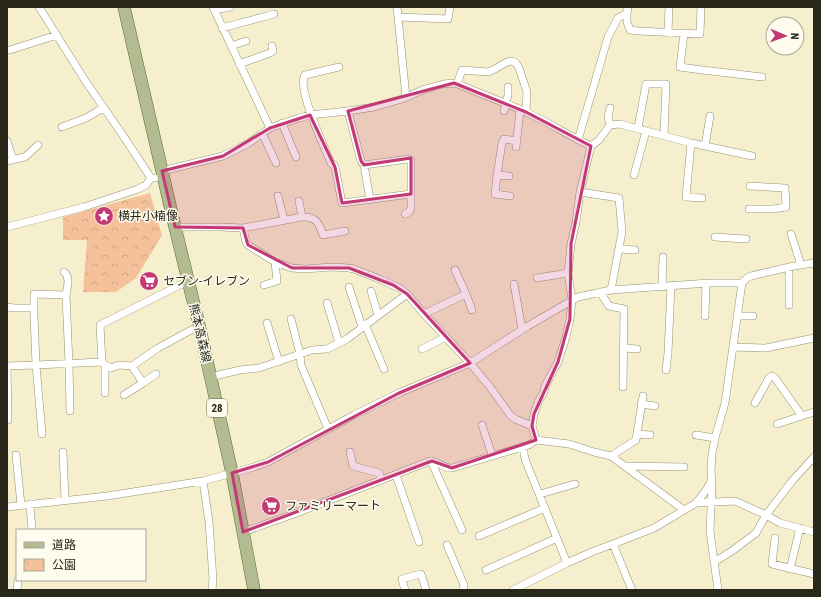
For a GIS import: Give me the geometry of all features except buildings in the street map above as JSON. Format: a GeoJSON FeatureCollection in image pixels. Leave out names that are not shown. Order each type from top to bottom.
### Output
{"type":"FeatureCollection","features":[{"type":"Feature","properties":{"kind":"main road","name":"熊本高森線"},"geometry":{"type":"LineString","coordinates":[[124,7],[159,175],[175,227],[199,324],[232,473],[254,590]]}},
{"type":"Feature","properties":{"kind":"street"},"geometry":{"type":"LineString","coordinates":[[40,7],[103,108],[122,134],[159,175]]}},
{"type":"Feature","properties":{"kind":"street"},"geometry":{"type":"LineString","coordinates":[[230,7],[214,9],[270,128]]}},
{"type":"Feature","properties":{"kind":"street"},"geometry":{"type":"LineString","coordinates":[[397,7],[406,97]]}},
{"type":"Feature","properties":{"kind":"street"},"geometry":{"type":"LineString","coordinates":[[398,16],[448,19],[450,7]]}},
{"type":"Feature","properties":{"kind":"street"},"geometry":{"type":"LineString","coordinates":[[668,32],[669,7]]}},
{"type":"Feature","properties":{"kind":"street"},"geometry":{"type":"LineString","coordinates":[[627,10],[626,22],[630,30],[700,34],[701,7]]}},
{"type":"Feature","properties":{"kind":"street"},"geometry":{"type":"LineString","coordinates":[[578,140],[608,37],[618,18],[627,10]]}},
{"type":"Feature","properties":{"kind":"street"},"geometry":{"type":"LineString","coordinates":[[222,28],[274,14]]}},
{"type":"Feature","properties":{"kind":"street"},"geometry":{"type":"LineString","coordinates":[[684,33],[680,67],[762,77]]}},
{"type":"Feature","properties":{"kind":"street"},"geometry":{"type":"LineString","coordinates":[[10,50],[57,35]]}},
{"type":"Feature","properties":{"kind":"street"},"geometry":{"type":"LineString","coordinates":[[231,46],[246,41]]}},
{"type":"Feature","properties":{"kind":"street"},"geometry":{"type":"LineString","coordinates":[[239,64],[270,53],[273,50],[272,46]]}},
{"type":"Feature","properties":{"kind":"street"},"geometry":{"type":"LineString","coordinates":[[457,84],[462,70],[488,72],[512,61],[516,63],[519,68],[527,92],[516,144],[506,139],[503,140],[495,194],[510,196]]}},
{"type":"Feature","properties":{"kind":"street"},"geometry":{"type":"LineString","coordinates":[[340,67],[305,75],[303,79],[310,115],[335,167],[342,203],[411,194]]}},
{"type":"Feature","properties":{"kind":"street"},"geometry":{"type":"LineString","coordinates":[[7,227],[84,207],[138,190],[159,175],[223,156],[249,143],[270,128],[282,124],[310,115],[374,107],[443,84],[457,84],[505,107],[523,111],[546,121],[590,146]]}},
{"type":"Feature","properties":{"kind":"street"},"geometry":{"type":"LineString","coordinates":[[638,128],[646,84],[666,84],[664,135]]}},
{"type":"Feature","properties":{"kind":"street"},"geometry":{"type":"LineString","coordinates":[[505,107],[508,87]]}},
{"type":"Feature","properties":{"kind":"street"},"geometry":{"type":"LineString","coordinates":[[62,127],[86,118],[103,108]]}},
{"type":"Feature","properties":{"kind":"street"},"geometry":{"type":"LineString","coordinates":[[610,108],[608,117],[610,125]]}},
{"type":"Feature","properties":{"kind":"street"},"geometry":{"type":"LineString","coordinates":[[348,111],[361,161],[364,165],[370,200]]}},
{"type":"Feature","properties":{"kind":"street"},"geometry":{"type":"LineString","coordinates":[[705,146],[710,116]]}},
{"type":"Feature","properties":{"kind":"street"},"geometry":{"type":"LineString","coordinates":[[282,124],[296,157]]}},
{"type":"Feature","properties":{"kind":"street"},"geometry":{"type":"LineString","coordinates":[[536,440],[532,426],[534,414],[538,402],[558,362],[570,319],[572,300],[568,273],[571,244],[590,146],[598,140],[610,125],[620,124],[664,135],[691,144],[752,156]]}},
{"type":"Feature","properties":{"kind":"street"},"geometry":{"type":"LineString","coordinates":[[634,175],[646,131]]}},
{"type":"Feature","properties":{"kind":"street"},"geometry":{"type":"LineString","coordinates":[[262,133],[276,163]]}},
{"type":"Feature","properties":{"kind":"street"},"geometry":{"type":"LineString","coordinates":[[7,141],[10,160],[25,157],[38,145]]}},
{"type":"Feature","properties":{"kind":"street"},"geometry":{"type":"LineString","coordinates":[[691,144],[686,197],[702,198]]}},
{"type":"Feature","properties":{"kind":"street"},"geometry":{"type":"LineString","coordinates":[[364,165],[410,159],[411,210],[405,214]]}},
{"type":"Feature","properties":{"kind":"street"},"geometry":{"type":"LineString","coordinates":[[498,175],[509,176]]}},
{"type":"Feature","properties":{"kind":"street"},"geometry":{"type":"LineString","coordinates":[[749,209],[773,209],[786,207],[785,188],[750,186]]}},
{"type":"Feature","properties":{"kind":"street"},"geometry":{"type":"LineString","coordinates":[[580,192],[619,198],[622,232],[611,290]]}},
{"type":"Feature","properties":{"kind":"street"},"geometry":{"type":"LineString","coordinates":[[278,196],[284,220]]}},
{"type":"Feature","properties":{"kind":"street"},"geometry":{"type":"LineString","coordinates":[[299,202],[302,217]]}},
{"type":"Feature","properties":{"kind":"street"},"geometry":{"type":"LineString","coordinates":[[175,227],[243,228],[308,217],[315,220],[323,235],[346,231]]}},
{"type":"Feature","properties":{"kind":"street"},"geometry":{"type":"LineString","coordinates":[[243,228],[248,245],[275,262],[295,269],[330,267],[354,269],[393,285],[407,294],[470,363],[490,387],[510,415],[515,419],[532,426]]}},
{"type":"Feature","properties":{"kind":"street"},"geometry":{"type":"LineString","coordinates":[[791,234],[801,265]]}},
{"type":"Feature","properties":{"kind":"street"},"geometry":{"type":"LineString","coordinates":[[715,237],[746,239]]}},
{"type":"Feature","properties":{"kind":"street"},"geometry":{"type":"LineString","coordinates":[[619,249],[635,250]]}},
{"type":"Feature","properties":{"kind":"street"},"geometry":{"type":"LineString","coordinates":[[662,286],[663,257]]}},
{"type":"Feature","properties":{"kind":"street"},"geometry":{"type":"LineString","coordinates":[[264,285],[278,281],[275,262]]}},
{"type":"Feature","properties":{"kind":"street"},"geometry":{"type":"LineString","coordinates":[[718,590],[710,531],[712,503],[712,454],[725,403],[742,283],[751,276],[814,263]]}},
{"type":"Feature","properties":{"kind":"street"},"geometry":{"type":"LineString","coordinates":[[788,268],[789,305]]}},
{"type":"Feature","properties":{"kind":"street"},"geometry":{"type":"LineString","coordinates":[[455,270],[472,310]]}},
{"type":"Feature","properties":{"kind":"street"},"geometry":{"type":"LineString","coordinates":[[64,272],[67,274],[68,278],[66,295],[70,411]]}},
{"type":"Feature","properties":{"kind":"street"},"geometry":{"type":"LineString","coordinates":[[537,278],[568,273]]}},
{"type":"Feature","properties":{"kind":"street"},"geometry":{"type":"LineString","coordinates":[[105,393],[100,325],[184,283]]}},
{"type":"Feature","properties":{"kind":"street"},"geometry":{"type":"LineString","coordinates":[[7,507],[107,496],[203,481],[268,462],[398,393],[470,363],[522,329],[578,297],[611,290],[706,283],[742,283]]}},
{"type":"Feature","properties":{"kind":"street"},"geometry":{"type":"LineString","coordinates":[[705,316],[706,283]]}},
{"type":"Feature","properties":{"kind":"street"},"geometry":{"type":"LineString","coordinates":[[514,284],[522,329]]}},
{"type":"Feature","properties":{"kind":"street"},"geometry":{"type":"LineString","coordinates":[[666,370],[671,285]]}},
{"type":"Feature","properties":{"kind":"street"},"geometry":{"type":"LineString","coordinates":[[349,287],[364,326],[384,369]]}},
{"type":"Feature","properties":{"kind":"street"},"geometry":{"type":"LineString","coordinates":[[371,291],[378,314]]}},
{"type":"Feature","properties":{"kind":"street"},"geometry":{"type":"LineString","coordinates":[[600,292],[609,306],[624,309],[623,387]]}},
{"type":"Feature","properties":{"kind":"street"},"geometry":{"type":"LineString","coordinates":[[42,434],[36,365],[34,294],[66,295]]}},
{"type":"Feature","properties":{"kind":"street"},"geometry":{"type":"LineString","coordinates":[[210,377],[240,370],[259,368],[312,350],[326,348],[340,343],[407,294]]}},
{"type":"Feature","properties":{"kind":"street"},"geometry":{"type":"LineString","coordinates":[[424,314],[454,297],[466,294]]}},
{"type":"Feature","properties":{"kind":"street"},"geometry":{"type":"LineString","coordinates":[[327,303],[340,343]]}},
{"type":"Feature","properties":{"kind":"street"},"geometry":{"type":"LineString","coordinates":[[7,307],[34,308]]}},
{"type":"Feature","properties":{"kind":"street"},"geometry":{"type":"LineString","coordinates":[[738,316],[753,316]]}},
{"type":"Feature","properties":{"kind":"street"},"geometry":{"type":"LineString","coordinates":[[291,319],[300,354],[301,365],[328,429]]}},
{"type":"Feature","properties":{"kind":"street"},"geometry":{"type":"LineString","coordinates":[[267,323],[279,362]]}},
{"type":"Feature","properties":{"kind":"street"},"geometry":{"type":"LineString","coordinates":[[8,418],[7,366],[104,364],[111,368],[119,365],[132,366],[158,348],[193,330]]}},
{"type":"Feature","properties":{"kind":"street"},"geometry":{"type":"LineString","coordinates":[[422,349],[446,337]]}},
{"type":"Feature","properties":{"kind":"street"},"geometry":{"type":"LineString","coordinates":[[733,347],[766,348],[814,338]]}},
{"type":"Feature","properties":{"kind":"street"},"geometry":{"type":"LineString","coordinates":[[624,348],[638,349]]}},
{"type":"Feature","properties":{"kind":"street"},"geometry":{"type":"LineString","coordinates":[[132,366],[142,383]]}},
{"type":"Feature","properties":{"kind":"street"},"geometry":{"type":"LineString","coordinates":[[124,395],[156,374]]}},
{"type":"Feature","properties":{"kind":"street"},"geometry":{"type":"LineString","coordinates":[[755,403],[769,378],[772,376],[776,378],[802,416]]}},
{"type":"Feature","properties":{"kind":"street"},"geometry":{"type":"LineString","coordinates":[[611,456],[636,440],[642,400],[655,406]]}},
{"type":"Feature","properties":{"kind":"street"},"geometry":{"type":"LineString","coordinates":[[777,424],[814,412]]}},
{"type":"Feature","properties":{"kind":"street"},"geometry":{"type":"LineString","coordinates":[[482,425],[492,455]]}},
{"type":"Feature","properties":{"kind":"street"},"geometry":{"type":"LineString","coordinates":[[637,434],[650,435]]}},
{"type":"Feature","properties":{"kind":"street"},"geometry":{"type":"LineString","coordinates":[[696,435],[715,438]]}},
{"type":"Feature","properties":{"kind":"street"},"geometry":{"type":"LineString","coordinates":[[243,532],[431,461],[450,469],[529,445],[536,440],[569,444],[611,456],[684,510]]}},
{"type":"Feature","properties":{"kind":"street"},"geometry":{"type":"LineString","coordinates":[[524,446],[524,454],[567,563]]}},
{"type":"Feature","properties":{"kind":"street"},"geometry":{"type":"LineString","coordinates":[[63,452],[65,500]]}},
{"type":"Feature","properties":{"kind":"street"},"geometry":{"type":"LineString","coordinates":[[350,452],[354,466],[379,473],[382,480]]}},
{"type":"Feature","properties":{"kind":"street"},"geometry":{"type":"LineString","coordinates":[[16,455],[21,505]]}},
{"type":"Feature","properties":{"kind":"street"},"geometry":{"type":"LineString","coordinates":[[714,562],[756,533],[766,515],[792,481],[814,457]]}},
{"type":"Feature","properties":{"kind":"street"},"geometry":{"type":"LineString","coordinates":[[431,461],[462,530]]}},
{"type":"Feature","properties":{"kind":"street"},"geometry":{"type":"LineString","coordinates":[[626,466],[684,467]]}},
{"type":"Feature","properties":{"kind":"street"},"geometry":{"type":"LineString","coordinates":[[396,475],[419,542]]}},
{"type":"Feature","properties":{"kind":"street"},"geometry":{"type":"LineString","coordinates":[[513,590],[594,550],[654,528],[696,503],[710,485],[712,478]]}},
{"type":"Feature","properties":{"kind":"street"},"geometry":{"type":"LineString","coordinates":[[203,481],[213,579],[212,590]]}},
{"type":"Feature","properties":{"kind":"street"},"geometry":{"type":"LineString","coordinates":[[540,494],[575,484]]}},
{"type":"Feature","properties":{"kind":"street"},"geometry":{"type":"LineString","coordinates":[[696,503],[735,501],[780,523],[814,532]]}},
{"type":"Feature","properties":{"kind":"street"},"geometry":{"type":"LineString","coordinates":[[30,504],[32,529]]}},
{"type":"Feature","properties":{"kind":"street"},"geometry":{"type":"LineString","coordinates":[[479,536],[546,508]]}},
{"type":"Feature","properties":{"kind":"street"},"geometry":{"type":"LineString","coordinates":[[790,569],[800,528]]}},
{"type":"Feature","properties":{"kind":"street"},"geometry":{"type":"LineString","coordinates":[[486,570],[558,538]]}},
{"type":"Feature","properties":{"kind":"street"},"geometry":{"type":"LineString","coordinates":[[775,538],[772,564],[814,574]]}},
{"type":"Feature","properties":{"kind":"street"},"geometry":{"type":"LineString","coordinates":[[613,544],[632,590]]}},
{"type":"Feature","properties":{"kind":"street"},"geometry":{"type":"LineString","coordinates":[[447,545],[464,585],[463,590]]}},
{"type":"Feature","properties":{"kind":"street"},"geometry":{"type":"LineString","coordinates":[[404,590],[402,579],[421,574],[426,590]]}},
{"type":"Feature","properties":{"kind":"highlighted area"},"geometry":{"type":"Polygon","coordinates":[[[454,83],[526,112],[591,146],[571,244],[570,319],[558,362],[534,414],[532,426],[536,440],[452,468],[432,461],[243,532],[232,473],[268,462],[399,393],[470,363],[407,294],[393,285],[349,268],[292,268],[248,245],[243,228],[175,227],[162,171],[223,156],[270,128],[310,115],[335,167],[342,203],[411,194],[411,158],[364,165],[361,161],[348,111],[454,83]]]}},
{"type":"Feature","properties":{"kind":"green space"},"geometry":{"type":"Polygon","coordinates":[[[150,193],[162,235],[136,278],[116,292],[83,292],[87,240],[63,240],[63,217],[150,193]]]}},
{"type":"Feature","properties":{"kind":"place","name":"横井小楠像"},"geometry":{"type":"Point","coordinates":[104,216]}},
{"type":"Feature","properties":{"kind":"place","name":"セブン-イレブン"},"geometry":{"type":"Point","coordinates":[149,281]}},
{"type":"Feature","properties":{"kind":"place","name":"ファミリーマート"},"geometry":{"type":"Point","coordinates":[271,506]}}]}
